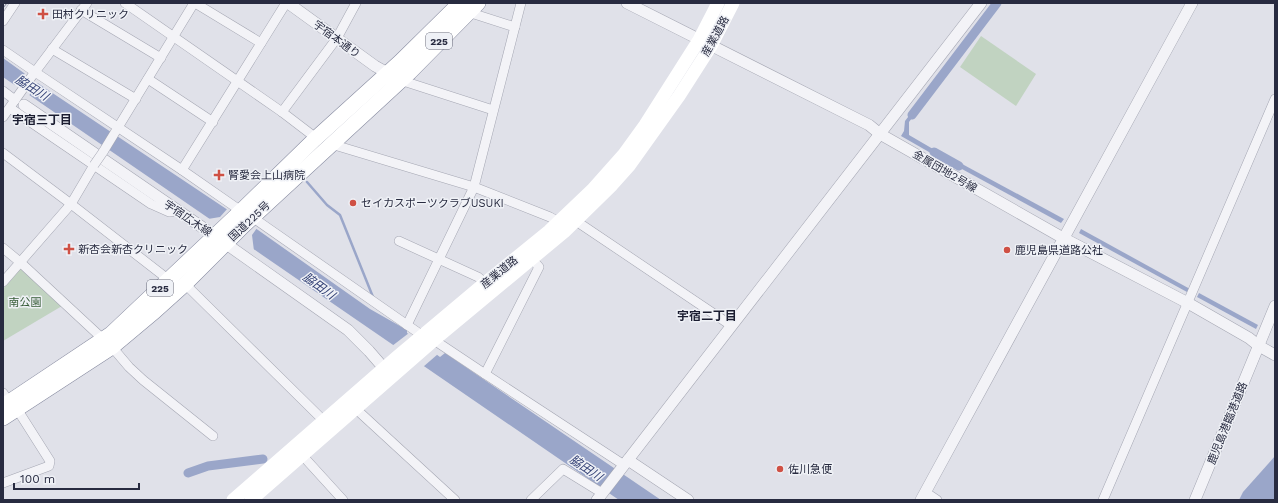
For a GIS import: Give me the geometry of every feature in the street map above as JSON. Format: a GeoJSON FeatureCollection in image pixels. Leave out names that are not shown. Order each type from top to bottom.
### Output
{"type":"FeatureCollection","features":[{"type":"Feature","properties":{"kind":"highway","name":"国道225号"},"geometry":{"type":"LineString","coordinates":[[108,343],[169,280],[223,237],[245,216],[331,144],[394,77],[469,6]]}},
{"type":"Feature","properties":{"kind":"highway","name":"国道225号"},"geometry":{"type":"LineString","coordinates":[[245,216],[316,138],[394,77]]}},
{"type":"Feature","properties":{"kind":"highway","name":"国道225号"},"geometry":{"type":"LineString","coordinates":[[3,418],[8,402],[108,343],[155,311],[185,284],[223,237]]}},
{"type":"Feature","properties":{"kind":"main road","name":"産業道路"},"geometry":{"type":"LineString","coordinates":[[428,340],[485,283],[559,222],[592,190],[624,154],[665,95],[699,40],[718,3]]}},
{"type":"Feature","properties":{"kind":"main road","name":"産業道路"},"geometry":{"type":"LineString","coordinates":[[233,500],[324,421],[388,373],[532,259],[576,220],[612,185],[629,166],[679,96],[711,46],[733,3]]}},
{"type":"Feature","properties":{"kind":"main road","name":"産業道路"},"geometry":{"type":"LineString","coordinates":[[250,500],[356,410],[388,373]]}},
{"type":"Feature","properties":{"kind":"street"},"geometry":{"type":"LineString","coordinates":[[3,21],[15,3]]}},
{"type":"Feature","properties":{"kind":"street"},"geometry":{"type":"LineString","coordinates":[[125,3],[282,112],[316,138]]}},
{"type":"Feature","properties":{"kind":"street"},"geometry":{"type":"LineString","coordinates":[[3,282],[71,204],[195,3],[261,43]]}},
{"type":"Feature","properties":{"kind":"street"},"geometry":{"type":"LineString","coordinates":[[182,170],[287,3]]}},
{"type":"Feature","properties":{"kind":"street","name":"宇宿本通り"},"geometry":{"type":"LineString","coordinates":[[287,3],[375,66],[394,77]]}},
{"type":"Feature","properties":{"kind":"street"},"geometry":{"type":"LineString","coordinates":[[282,112],[337,38],[356,3]]}},
{"type":"Feature","properties":{"kind":"street"},"geometry":{"type":"LineString","coordinates":[[407,325],[474,187],[521,3]]}},
{"type":"Feature","properties":{"kind":"street","name":"金属団地2号線"},"geometry":{"type":"LineString","coordinates":[[627,3],[869,126],[880,134],[1063,238],[1188,303],[1249,338],[1259,346],[1275,355]]}},
{"type":"Feature","properties":{"kind":"street"},"geometry":{"type":"LineString","coordinates":[[531,500],[564,469],[601,494],[981,3]]}},
{"type":"Feature","properties":{"kind":"street"},"geometry":{"type":"LineString","coordinates":[[938,500],[923,496],[1192,3]]}},
{"type":"Feature","properties":{"kind":"street"},"geometry":{"type":"LineString","coordinates":[[469,6],[515,27]]}},
{"type":"Feature","properties":{"kind":"street"},"geometry":{"type":"LineString","coordinates":[[3,117],[17,101],[33,74],[84,7],[161,58]]}},
{"type":"Feature","properties":{"kind":"street"},"geometry":{"type":"LineString","coordinates":[[52,49],[136,99]]}},
{"type":"Feature","properties":{"kind":"street"},"geometry":{"type":"LineString","coordinates":[[3,50],[33,74],[116,131],[182,170],[245,216],[428,340],[485,374],[624,465],[688,500]]}},
{"type":"Feature","properties":{"kind":"street"},"geometry":{"type":"LineString","coordinates":[[394,77],[494,110]]}},
{"type":"Feature","properties":{"kind":"street"},"geometry":{"type":"LineString","coordinates":[[148,79],[213,122]]}},
{"type":"Feature","properties":{"kind":"street"},"geometry":{"type":"LineString","coordinates":[[3,91],[94,165],[151,204],[169,212],[177,211]]}},
{"type":"Feature","properties":{"kind":"street"},"geometry":{"type":"LineString","coordinates":[[1103,500],[1275,99]]}},
{"type":"Feature","properties":{"kind":"street","name":"宇宿広木線"},"geometry":{"type":"LineString","coordinates":[[17,101],[177,211],[223,237],[348,330],[388,373]]}},
{"type":"Feature","properties":{"kind":"street"},"geometry":{"type":"LineString","coordinates":[[331,144],[474,187],[550,216],[559,222]]}},
{"type":"Feature","properties":{"kind":"street"},"geometry":{"type":"LineString","coordinates":[[3,153],[169,280]]}},
{"type":"Feature","properties":{"kind":"street"},"geometry":{"type":"LineString","coordinates":[[576,220],[732,326]]}},
{"type":"Feature","properties":{"kind":"street"},"geometry":{"type":"LineString","coordinates":[[399,241],[478,277],[485,283]]}},
{"type":"Feature","properties":{"kind":"street"},"geometry":{"type":"LineString","coordinates":[[3,248],[108,343],[129,367],[143,380],[213,436]]}},
{"type":"Feature","properties":{"kind":"street"},"geometry":{"type":"LineString","coordinates":[[485,374],[539,267],[532,259]]}},
{"type":"Feature","properties":{"kind":"street"},"geometry":{"type":"LineString","coordinates":[[185,284],[324,421]]}},
{"type":"Feature","properties":{"kind":"street","name":"鹿児島港臨港道路"},"geometry":{"type":"LineString","coordinates":[[1195,500],[1275,306]]}},
{"type":"Feature","properties":{"kind":"street"},"geometry":{"type":"LineString","coordinates":[[3,483],[49,466],[50,460],[8,402]]}},
{"type":"Feature","properties":{"kind":"street"},"geometry":{"type":"LineString","coordinates":[[356,410],[455,500]]}},
{"type":"Feature","properties":{"kind":"street"},"geometry":{"type":"LineString","coordinates":[[302,455],[343,500]]}},
{"type":"Feature","properties":{"kind":"green space"},"geometry":{"type":"Polygon","coordinates":[[[981,36],[1036,74],[1016,106],[960,67],[981,36]]]}},
{"type":"Feature","properties":{"kind":"green space","name":"南公園"},"geometry":{"type":"Polygon","coordinates":[[[21,268],[62,306],[3,341],[3,289],[21,268]]]}},
{"type":"Feature","properties":{"kind":"water"},"geometry":{"type":"Polygon","coordinates":[[[995,3],[1001,3],[984,24],[981,22],[995,3]]]}},
{"type":"Feature","properties":{"kind":"water"},"geometry":{"type":"Polygon","coordinates":[[[974,29],[978,32],[966,47],[962,44],[974,29]]]}},
{"type":"Feature","properties":{"kind":"water","name":"脇田川"},"geometry":{"type":"Polygon","coordinates":[[[3,58],[42,86],[258,230],[370,309],[407,330],[407,333],[440,357],[445,353],[661,500],[619,500],[3,77],[3,58]]]}},
{"type":"Feature","properties":{"kind":"water"},"geometry":{"type":"Polygon","coordinates":[[[918,104],[921,106],[909,122],[909,135],[945,156],[943,160],[901,136],[904,131],[905,121],[918,104]]]}},
{"type":"Feature","properties":{"kind":"water"},"geometry":{"type":"Polygon","coordinates":[[[951,158],[1064,219],[1061,223],[949,162],[951,158]]]}},
{"type":"Feature","properties":{"kind":"water"},"geometry":{"type":"Polygon","coordinates":[[[1081,229],[1190,289],[1187,292],[1079,233],[1081,229]]]}},
{"type":"Feature","properties":{"kind":"water"},"geometry":{"type":"Polygon","coordinates":[[[1199,293],[1258,325],[1256,329],[1197,297],[1199,293]]]}},
{"type":"Feature","properties":{"kind":"water"},"geometry":{"type":"Polygon","coordinates":[[[1275,456],[1275,500],[1239,500],[1243,492],[1275,456]]]}},
{"type":"Feature","properties":{"kind":"pier"},"geometry":{"type":"Polygon","coordinates":[[[26,72],[39,81],[28,97],[14,87],[26,72]]]}},
{"type":"Feature","properties":{"kind":"pier"},"geometry":{"type":"Polygon","coordinates":[[[228,208],[257,228],[252,235],[254,251],[208,219],[220,217],[228,208]]]}},
{"type":"Feature","properties":{"kind":"pier"},"geometry":{"type":"Polygon","coordinates":[[[409,333],[438,354],[423,367],[392,346],[409,333]]]}},
{"type":"Feature","properties":{"kind":"waterway"},"geometry":{"type":"LineString","coordinates":[[912,115],[997,3]]}},
{"type":"Feature","properties":{"kind":"waterway"},"geometry":{"type":"LineString","coordinates":[[934,152],[959,166]]}},
{"type":"Feature","properties":{"kind":"waterway"},"geometry":{"type":"LineString","coordinates":[[307,182],[327,205],[340,215],[373,297]]}},
{"type":"Feature","properties":{"kind":"waterway"},"geometry":{"type":"LineString","coordinates":[[188,473],[208,466],[263,459]]}},
{"type":"Feature","properties":{"kind":"tram line"},"geometry":{"type":"LineString","coordinates":[[3,8],[7,3]]}},
{"type":"Feature","properties":{"kind":"place","name":"田村クリニック"},"geometry":{"type":"Point","coordinates":[43,14]}},
{"type":"Feature","properties":{"kind":"place","name":"腎愛会上山病院"},"geometry":{"type":"Point","coordinates":[219,175]}},
{"type":"Feature","properties":{"kind":"place","name":"セイカスポーツクラブUSUKI"},"geometry":{"type":"Point","coordinates":[353,203]}},
{"type":"Feature","properties":{"kind":"place","name":"新杏会新杏クリニック"},"geometry":{"type":"Point","coordinates":[69,249]}},
{"type":"Feature","properties":{"kind":"place","name":"鹿児島県道路公社"},"geometry":{"type":"Point","coordinates":[1007,250]}},
{"type":"Feature","properties":{"kind":"place","name":"佐川急便"},"geometry":{"type":"Point","coordinates":[780,469]}},
{"type":"Feature","properties":{"kind":"district","name":"宇宿三丁目"},"geometry":{"type":"Point","coordinates":[42,120]}},
{"type":"Feature","properties":{"kind":"district","name":"宇宿二丁目"},"geometry":{"type":"Point","coordinates":[707,316]}}]}
